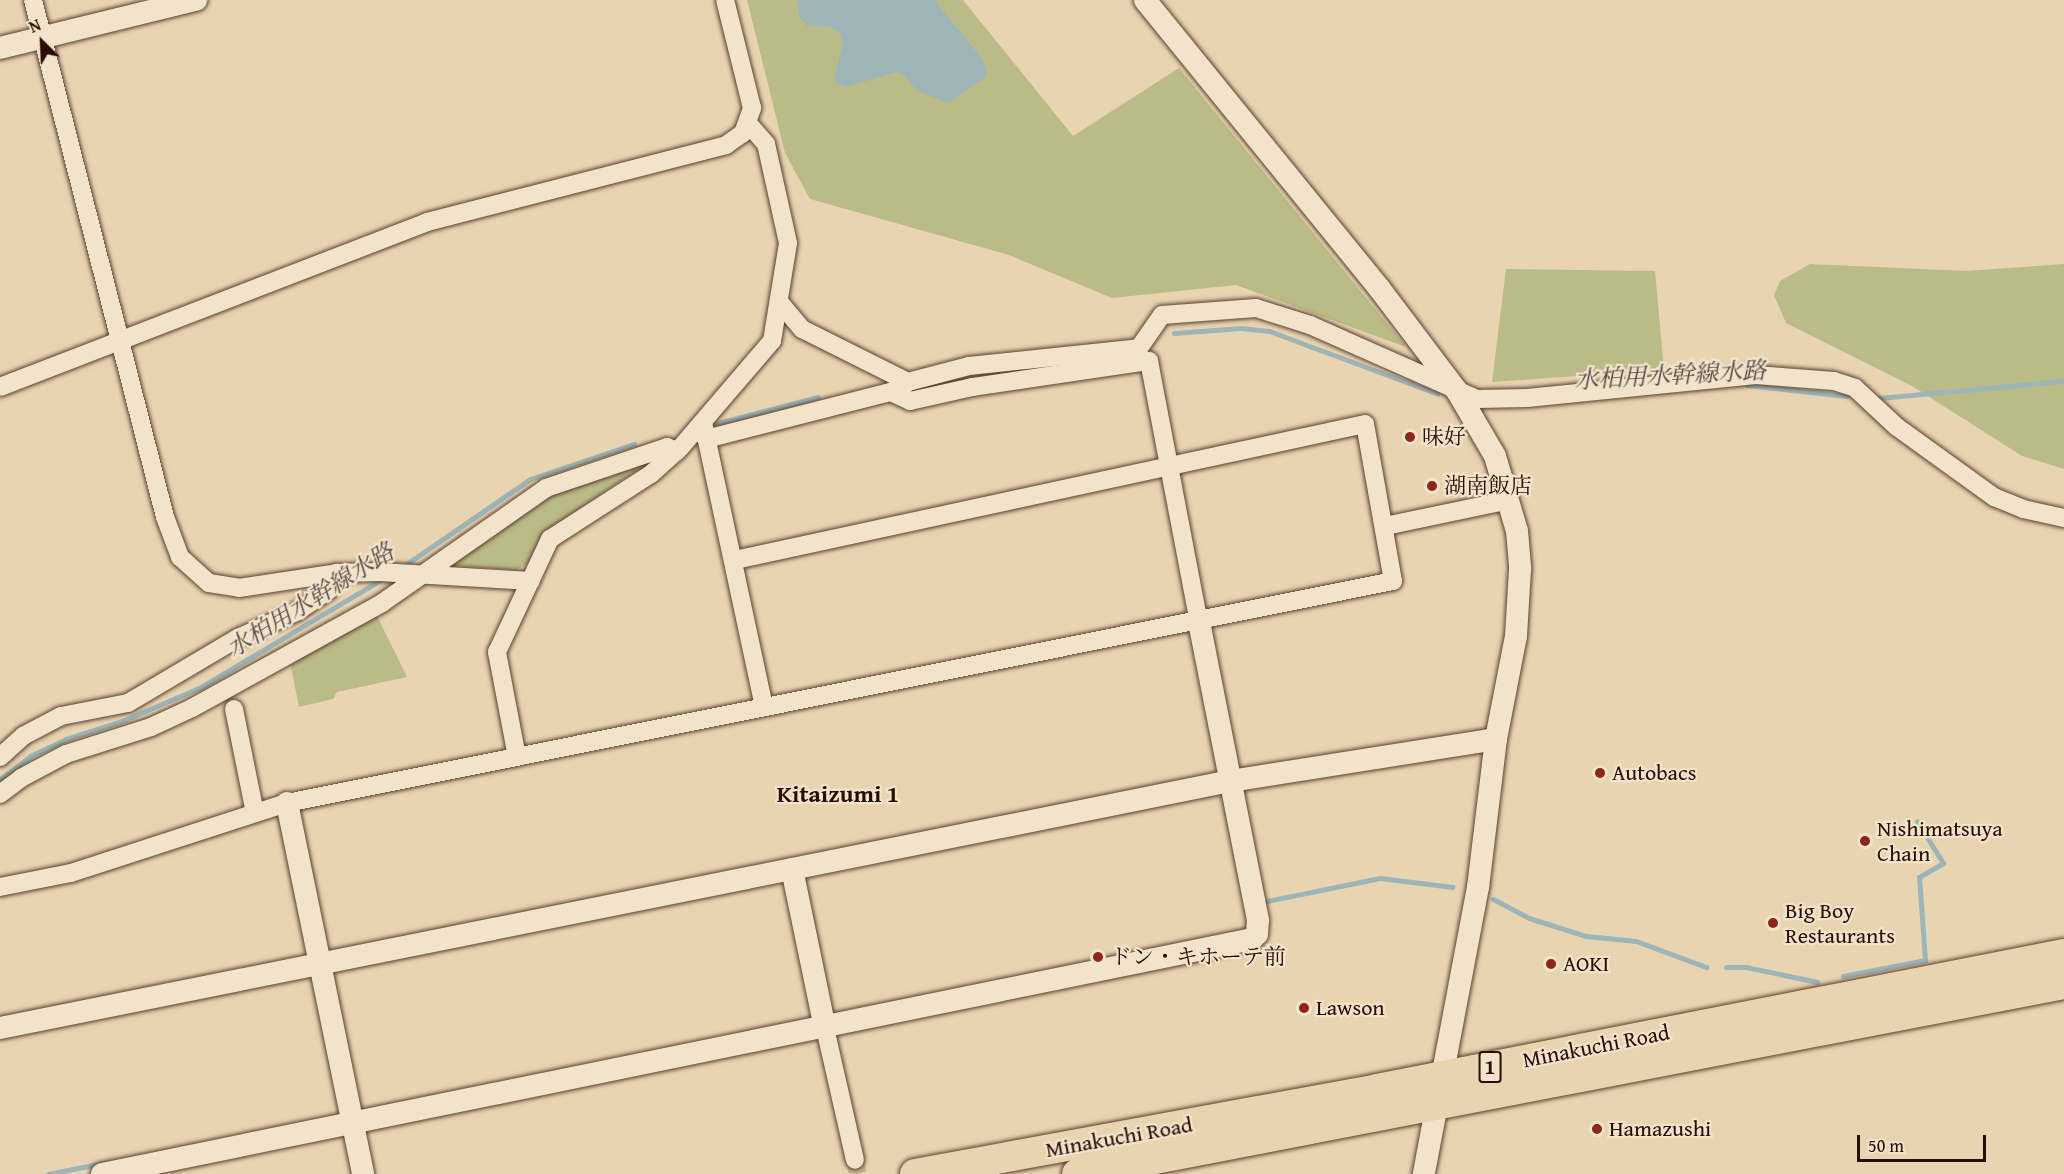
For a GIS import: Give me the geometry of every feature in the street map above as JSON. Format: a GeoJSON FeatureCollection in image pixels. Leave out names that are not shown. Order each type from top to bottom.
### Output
{"type":"FeatureCollection","features":[{"type":"Feature","properties":{"kind":"highway","name":"Minakuchi Road"},"geometry":{"type":"LineString","coordinates":[[1077,1174],[1439,1090],[2064,954]]}},
{"type":"Feature","properties":{"kind":"highway","name":"Minakuchi Road"},"geometry":{"type":"LineString","coordinates":[[915,1174],[1439,1090],[2064,984]]}},
{"type":"Feature","properties":{"kind":"street"},"geometry":{"type":"LineString","coordinates":[[33,0],[122,341],[165,518],[180,556],[209,582],[239,588],[336,573],[380,572],[531,580]]}},
{"type":"Feature","properties":{"kind":"street"},"geometry":{"type":"LineString","coordinates":[[0,48],[196,0]]}},
{"type":"Feature","properties":{"kind":"street"},"geometry":{"type":"LineString","coordinates":[[0,387],[427,222],[726,145],[743,133],[753,108],[725,0]]}},
{"type":"Feature","properties":{"kind":"street"},"geometry":{"type":"LineString","coordinates":[[1144,0],[1379,288],[1457,391],[1495,456],[1517,531],[1519,580],[1516,636],[1496,739],[1478,887],[1424,1174]]}},
{"type":"Feature","properties":{"kind":"street"},"geometry":{"type":"LineString","coordinates":[[517,757],[497,652],[550,539],[651,474],[704,431],[772,341],[787,266],[785,223],[766,144],[748,123]]}},
{"type":"Feature","properties":{"kind":"street"},"geometry":{"type":"LineString","coordinates":[[781,304],[802,329],[908,382],[969,366],[1139,348],[1162,315],[1256,308],[1310,325],[1477,399],[1517,399],[1756,375],[1834,381],[1856,388],[1897,427],[1994,497],[2023,509],[2064,518]]}},
{"type":"Feature","properties":{"kind":"street"},"geometry":{"type":"LineString","coordinates":[[102,1174],[825,1028],[1252,939],[1257,934],[1258,920],[1149,361],[910,401],[891,392],[704,431]]}},
{"type":"Feature","properties":{"kind":"street"},"geometry":{"type":"LineString","coordinates":[[919,379],[924,398]]}},
{"type":"Feature","properties":{"kind":"street"},"geometry":{"type":"LineString","coordinates":[[0,887],[71,873],[287,803],[764,707],[1199,623],[1393,581],[1365,424],[735,560]]}},
{"type":"Feature","properties":{"kind":"street"},"geometry":{"type":"LineString","coordinates":[[704,431],[735,560],[764,707]]}},
{"type":"Feature","properties":{"kind":"street"},"geometry":{"type":"LineString","coordinates":[[0,794],[66,754],[140,731],[192,708],[382,603],[414,574],[546,488],[668,447],[677,451]]}},
{"type":"Feature","properties":{"kind":"street"},"geometry":{"type":"LineString","coordinates":[[1385,526],[1509,500]]}},
{"type":"Feature","properties":{"kind":"street"},"geometry":{"type":"LineString","coordinates":[[0,757],[23,736],[61,716],[129,703],[238,638],[298,611],[329,590],[336,573]]}},
{"type":"Feature","properties":{"kind":"street"},"geometry":{"type":"LineString","coordinates":[[234,709],[255,813]]}},
{"type":"Feature","properties":{"kind":"street"},"geometry":{"type":"LineString","coordinates":[[0,1028],[1230,782],[1496,739]]}},
{"type":"Feature","properties":{"kind":"street"},"geometry":{"type":"LineString","coordinates":[[287,803],[350,1124],[363,1174]]}},
{"type":"Feature","properties":{"kind":"street"},"geometry":{"type":"LineString","coordinates":[[792,869],[855,1160]]}},
{"type":"Feature","properties":{"kind":"green space"},"geometry":{"type":"Polygon","coordinates":[[[747,0],[963,0],[1073,136],[1179,68],[1406,347],[1236,285],[1112,298],[1009,255],[810,199],[785,153],[747,0]]]}},
{"type":"Feature","properties":{"kind":"green space"},"geometry":{"type":"Polygon","coordinates":[[[1810,264],[1966,271],[2064,264],[2064,469],[2022,456],[1912,386],[1786,323],[1774,295],[1780,281],[1810,264]]]}},
{"type":"Feature","properties":{"kind":"green space"},"geometry":{"type":"Polygon","coordinates":[[[1506,269],[1655,271],[1664,370],[1492,382],[1506,269]]]}},
{"type":"Feature","properties":{"kind":"green space"},"geometry":{"type":"Polygon","coordinates":[[[662,453],[543,533],[531,562],[516,570],[443,565],[558,488],[662,453]]]}},
{"type":"Feature","properties":{"kind":"green space"},"geometry":{"type":"Polygon","coordinates":[[[375,612],[407,677],[337,692],[333,699],[299,707],[290,662],[375,612]]]}},
{"type":"Feature","properties":{"kind":"water"},"geometry":{"type":"Polygon","coordinates":[[[797,0],[934,0],[983,60],[987,76],[949,103],[917,91],[903,74],[896,72],[846,87],[837,84],[834,78],[843,43],[840,33],[830,27],[807,26],[799,16],[797,0]]]}},
{"type":"Feature","properties":{"kind":"waterway","name":"水柏用水幹線水路"},"geometry":{"type":"LineString","coordinates":[[1174,333],[1241,328],[1269,331],[1438,394]]}},
{"type":"Feature","properties":{"kind":"waterway","name":"水柏用水幹線水路"},"geometry":{"type":"LineString","coordinates":[[1879,398],[2064,381]]}},
{"type":"Feature","properties":{"kind":"waterway","name":"水柏用水幹線水路"},"geometry":{"type":"LineString","coordinates":[[1747,385],[1846,396]]}},
{"type":"Feature","properties":{"kind":"waterway","name":"水柏用水幹線水路"},"geometry":{"type":"LineString","coordinates":[[718,423],[818,397]]}},
{"type":"Feature","properties":{"kind":"waterway","name":"水柏用水幹線水路"},"geometry":{"type":"LineString","coordinates":[[402,567],[530,479],[634,444]]}},
{"type":"Feature","properties":{"kind":"waterway","name":"水柏用水幹線水路"},"geometry":{"type":"LineString","coordinates":[[0,779],[30,756],[66,739],[122,721],[201,687],[384,578]]}},
{"type":"Feature","properties":{"kind":"waterway"},"geometry":{"type":"LineString","coordinates":[[1843,976],[1925,960],[1919,877],[1943,863],[1917,821]]}},
{"type":"Feature","properties":{"kind":"waterway"},"geometry":{"type":"LineString","coordinates":[[1267,901],[1380,878],[1452,887]]}},
{"type":"Feature","properties":{"kind":"waterway"},"geometry":{"type":"LineString","coordinates":[[1493,899],[1529,918],[1586,936],[1636,941],[1706,967]]}},
{"type":"Feature","properties":{"kind":"waterway"},"geometry":{"type":"LineString","coordinates":[[1726,967],[1746,967],[1817,982]]}},
{"type":"Feature","properties":{"kind":"waterway"},"geometry":{"type":"LineString","coordinates":[[48,1174],[103,1163]]}},
{"type":"Feature","properties":{"kind":"tunnel"},"geometry":{"type":"LineString","coordinates":[[855,1160],[858,1174]]}},
{"type":"Feature","properties":{"kind":"place","name":"味好"},"geometry":{"type":"Point","coordinates":[1410,437]}},
{"type":"Feature","properties":{"kind":"place","name":"湖南飯店"},"geometry":{"type":"Point","coordinates":[1432,486]}},
{"type":"Feature","properties":{"kind":"place","name":"Autobacs"},"geometry":{"type":"Point","coordinates":[1600,773]}},
{"type":"Feature","properties":{"kind":"place","name":"Nishimatsuya Chain"},"geometry":{"type":"Point","coordinates":[1865,841]}},
{"type":"Feature","properties":{"kind":"place","name":"Big Boy Restaurants"},"geometry":{"type":"Point","coordinates":[1773,923]}},
{"type":"Feature","properties":{"kind":"place","name":"ドン・キホーテ前"},"geometry":{"type":"Point","coordinates":[1098,957]}},
{"type":"Feature","properties":{"kind":"place","name":"AOKI"},"geometry":{"type":"Point","coordinates":[1551,964]}},
{"type":"Feature","properties":{"kind":"place","name":"Lawson"},"geometry":{"type":"Point","coordinates":[1304,1008]}},
{"type":"Feature","properties":{"kind":"place","name":"Hamazushi"},"geometry":{"type":"Point","coordinates":[1597,1129]}},
{"type":"Feature","properties":{"kind":"district","name":"Kitaizumi 1"},"geometry":{"type":"Point","coordinates":[838,794]}}]}
